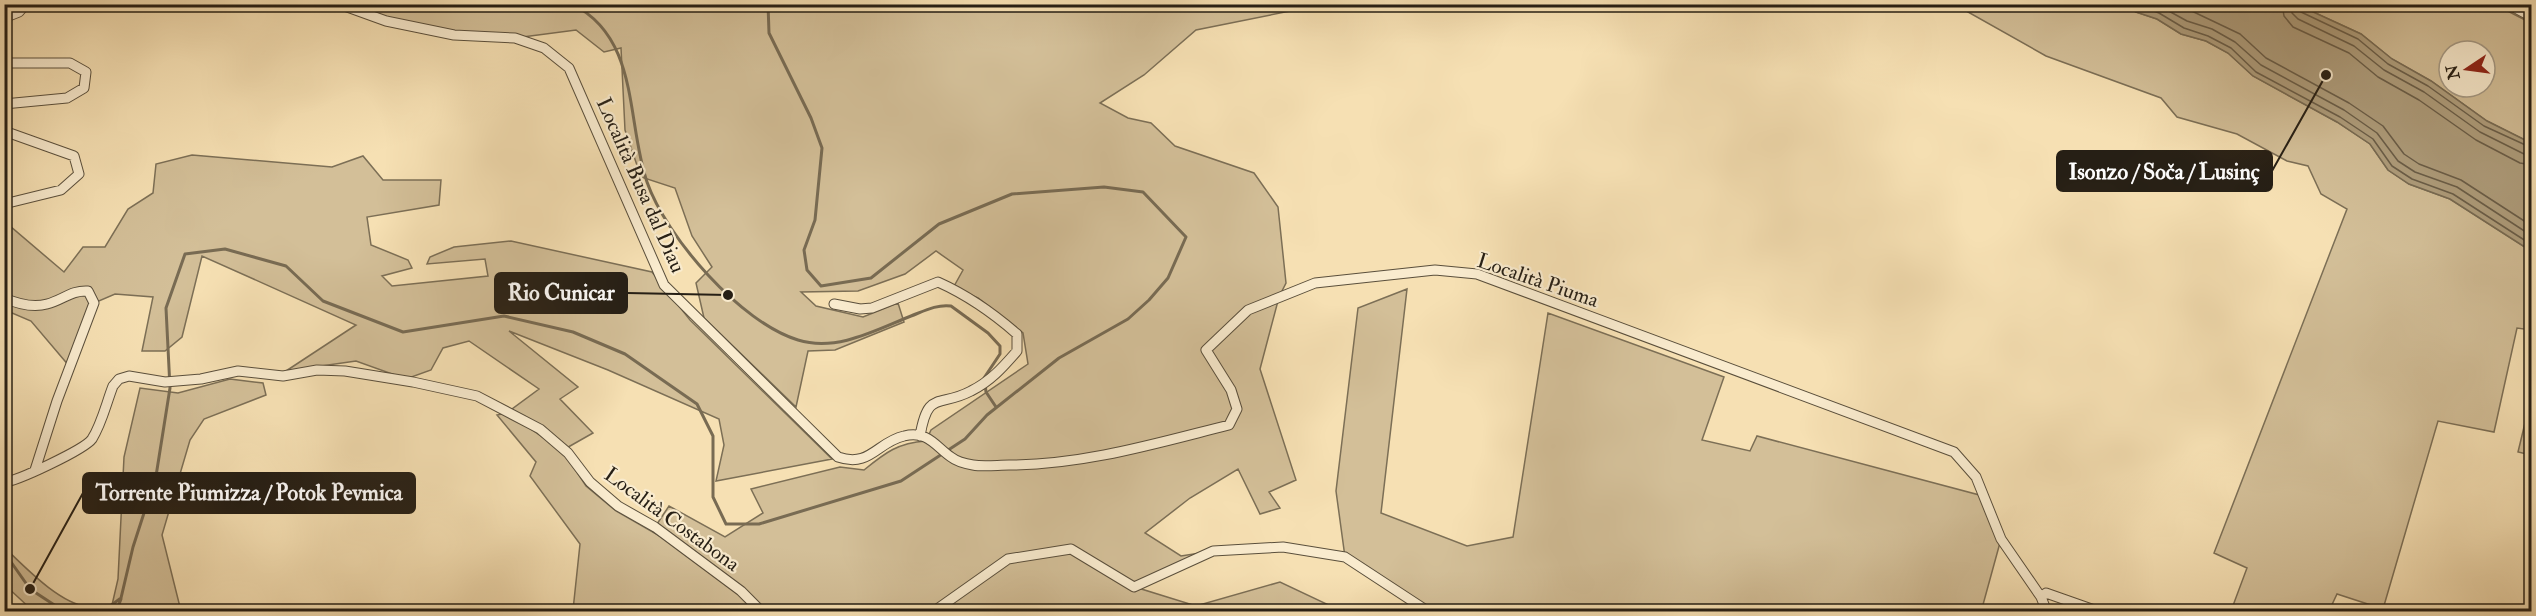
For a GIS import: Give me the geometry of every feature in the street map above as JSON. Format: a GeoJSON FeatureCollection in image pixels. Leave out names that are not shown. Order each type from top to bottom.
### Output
{"type":"FeatureCollection","features":[{"type":"Feature","properties":{"kind":"street"},"geometry":{"type":"LineString","coordinates":[[4,18],[19,12],[26,4]]}},
{"type":"Feature","properties":{"kind":"street","name":"Località Busa dal Diau"},"geometry":{"type":"LineString","coordinates":[[339,4],[386,21],[454,34],[514,38],[544,48],[569,68],[664,285],[838,457],[850,461],[861,459],[904,436],[920,436]]}},
{"type":"Feature","properties":{"kind":"street"},"geometry":{"type":"LineString","coordinates":[[2508,4],[2532,17]]}},
{"type":"Feature","properties":{"kind":"street"},"geometry":{"type":"LineString","coordinates":[[4,63],[70,63],[86,72],[84,88],[67,98],[4,104]]}},
{"type":"Feature","properties":{"kind":"street"},"geometry":{"type":"LineString","coordinates":[[4,131],[74,156],[78,174],[61,190],[4,204]]}},
{"type":"Feature","properties":{"kind":"street","name":"Località Piuma"},"geometry":{"type":"LineString","coordinates":[[920,436],[925,436],[940,446],[951,457],[973,465],[1036,465],[1122,452],[1229,425],[1237,410],[1231,390],[1206,350],[1248,310],[1315,283],[1435,270],[1477,274],[1954,452],[1976,477],[2001,539],[2041,597],[2047,612]]}},
{"type":"Feature","properties":{"kind":"street"},"geometry":{"type":"LineString","coordinates":[[834,304],[860,309],[872,308],[938,282],[972,299],[1017,334],[1017,351],[996,376],[970,392],[938,401],[924,413],[920,436]]}},
{"type":"Feature","properties":{"kind":"street"},"geometry":{"type":"LineString","coordinates":[[4,298],[27,306],[47,304],[76,290],[88,291],[94,303],[57,401],[35,470],[16,480],[4,482]]}},
{"type":"Feature","properties":{"kind":"street","name":"Località Costabona"},"geometry":{"type":"LineString","coordinates":[[35,470],[80,449],[91,441],[112,386],[119,379],[129,376],[174,381],[201,379],[238,371],[283,376],[317,370],[345,371],[412,382],[477,396],[540,429],[568,453],[590,482],[618,506],[655,527],[741,591],[762,612]]}},
{"type":"Feature","properties":{"kind":"street"},"geometry":{"type":"LineString","coordinates":[[933,612],[1008,560],[1071,549],[1134,587],[1213,550],[1283,547],[1345,557],[1429,612]]}},
{"type":"Feature","properties":{"kind":"street"},"geometry":{"type":"LineString","coordinates":[[2041,597],[2046,593],[2100,612]]}},
{"type":"Feature","properties":{"kind":"shaded area"},"geometry":{"type":"Polygon","coordinates":[[[430,4],[465,9],[490,4],[1320,5],[1196,30],[1144,75],[1100,103],[1128,118],[1151,123],[1175,146],[1254,173],[1278,207],[1286,283],[1279,297],[1260,369],[1296,480],[1269,492],[1280,508],[1260,514],[1238,469],[1190,498],[1145,533],[1181,556],[1213,551],[1135,587],[1196,606],[1280,582],[1333,607],[1331,611],[573,610],[580,544],[530,476],[536,462],[497,415],[507,413],[563,451],[586,486],[616,511],[672,543],[655,527],[669,506],[725,537],[763,513],[751,489],[840,467],[864,470],[893,449],[926,441],[931,430],[1028,364],[1023,333],[978,298],[953,288],[963,270],[936,251],[905,274],[858,291],[801,292],[816,306],[863,317],[898,303],[904,322],[835,350],[808,351],[796,407],[704,318],[696,283],[712,267],[692,236],[675,188],[641,177],[625,130],[621,48],[604,52],[576,30],[515,38],[454,35],[339,5],[430,4]]]}},
{"type":"Feature","properties":{"kind":"shaded area"},"geometry":{"type":"Polygon","coordinates":[[[1921,5],[2124,5],[2157,19],[2181,34],[2206,41],[2228,53],[2253,76],[2337,122],[2370,144],[2388,170],[2409,184],[2450,199],[2531,251],[2531,330],[2517,328],[2494,432],[2438,421],[2383,609],[2337,594],[2329,611],[2231,611],[2247,568],[2214,553],[2347,209],[2321,194],[2308,166],[2287,161],[2237,134],[2177,117],[2161,98],[2046,56],[1961,8],[1930,8],[1921,5]]]}},
{"type":"Feature","properties":{"kind":"shaded area"},"geometry":{"type":"Polygon","coordinates":[[[2298,5],[2496,5],[2531,23],[2531,143],[2487,121],[2456,99],[2497,99],[2497,39],[2437,39],[2437,85],[2392,59],[2361,34],[2298,5]]]}},
{"type":"Feature","properties":{"kind":"shaded area"},"geometry":{"type":"Polygon","coordinates":[[[192,155],[332,167],[363,156],[383,180],[441,180],[439,205],[367,217],[371,245],[408,260],[412,268],[382,276],[392,286],[488,276],[485,259],[427,264],[430,257],[454,247],[511,241],[652,272],[690,320],[832,459],[716,481],[724,445],[719,419],[608,370],[509,331],[578,387],[560,399],[593,433],[563,450],[508,412],[539,389],[469,341],[443,348],[431,370],[406,379],[356,361],[286,371],[356,325],[202,256],[182,337],[165,351],[142,351],[153,297],[115,294],[94,303],[70,367],[31,321],[5,310],[4,221],[64,272],[83,247],[105,247],[128,209],[153,193],[156,164],[192,155]]]}},
{"type":"Feature","properties":{"kind":"shaded area"},"geometry":{"type":"Polygon","coordinates":[[[1407,289],[1381,513],[1467,546],[1513,537],[1548,313],[1724,377],[1702,440],[1750,451],[1757,436],[1983,496],[2001,539],[1981,612],[1429,611],[1345,557],[1336,491],[1358,308],[1407,289]]]}},
{"type":"Feature","properties":{"kind":"shaded area"},"geometry":{"type":"Polygon","coordinates":[[[230,379],[263,383],[266,395],[204,419],[190,440],[162,535],[181,611],[33,611],[5,585],[5,548],[33,574],[66,599],[88,607],[112,605],[118,579],[124,457],[140,388],[178,393],[230,379]]]}},
{"type":"Feature","properties":{"kind":"shaded area"},"geometry":{"type":"Polygon","coordinates":[[[2531,398],[2531,455],[2518,452],[2531,398]]]}},
{"type":"Feature","properties":{"kind":"water"},"geometry":{"type":"Polygon","coordinates":[[[2124,5],[2298,5],[2361,34],[2392,59],[2437,85],[2437,99],[2456,99],[2487,121],[2531,143],[2531,251],[2450,199],[2409,184],[2388,170],[2370,144],[2337,122],[2253,76],[2228,53],[2206,41],[2181,34],[2157,19],[2124,5]]]}},
{"type":"Feature","properties":{"kind":"waterway"},"geometry":{"type":"LineString","coordinates":[[430,4],[465,9],[498,4]]}},
{"type":"Feature","properties":{"kind":"waterway"},"geometry":{"type":"LineString","coordinates":[[572,4],[594,19],[609,38],[620,59],[647,182],[657,204],[688,252],[730,297],[776,331],[813,343],[856,338],[931,308],[951,306],[988,333],[1000,346],[1000,354],[984,378]]}},
{"type":"Feature","properties":{"kind":"waterway"},"geometry":{"type":"LineString","coordinates":[[102,612],[121,598],[133,547],[156,476],[170,388],[166,308],[185,254],[225,249],[286,266],[323,301],[403,332],[504,316],[573,332],[625,354],[697,404],[713,436],[713,497],[726,524],[759,524],[901,481],[965,439],[987,415],[1059,358],[1128,319],[1168,278],[1186,237],[1143,192],[1104,187],[1012,194],[939,224],[871,278],[821,286],[807,270],[804,250],[815,220],[822,148],[811,118],[769,33],[768,4]]}},
{"type":"Feature","properties":{"kind":"waterway"},"geometry":{"type":"LineString","coordinates":[[985,384],[986,392],[996,407]]}},
{"type":"Feature","properties":{"kind":"waterway"},"geometry":{"type":"LineString","coordinates":[[4,552],[30,589],[65,612]]}},
{"type":"Feature","properties":{"kind":"waterway"},"geometry":{"type":"LineString","coordinates":[[116,612],[121,599]]}},
{"type":"Feature","properties":{"kind":"place","name":"Isonzo / Soča / Lusinç"},"geometry":{"type":"Point","coordinates":[2326,75]}},
{"type":"Feature","properties":{"kind":"place","name":"Rio Cunicar"},"geometry":{"type":"Point","coordinates":[728,295]}},
{"type":"Feature","properties":{"kind":"place","name":"Torrente Piumizza / Potok Pevmica"},"geometry":{"type":"Point","coordinates":[30,589]}}]}
